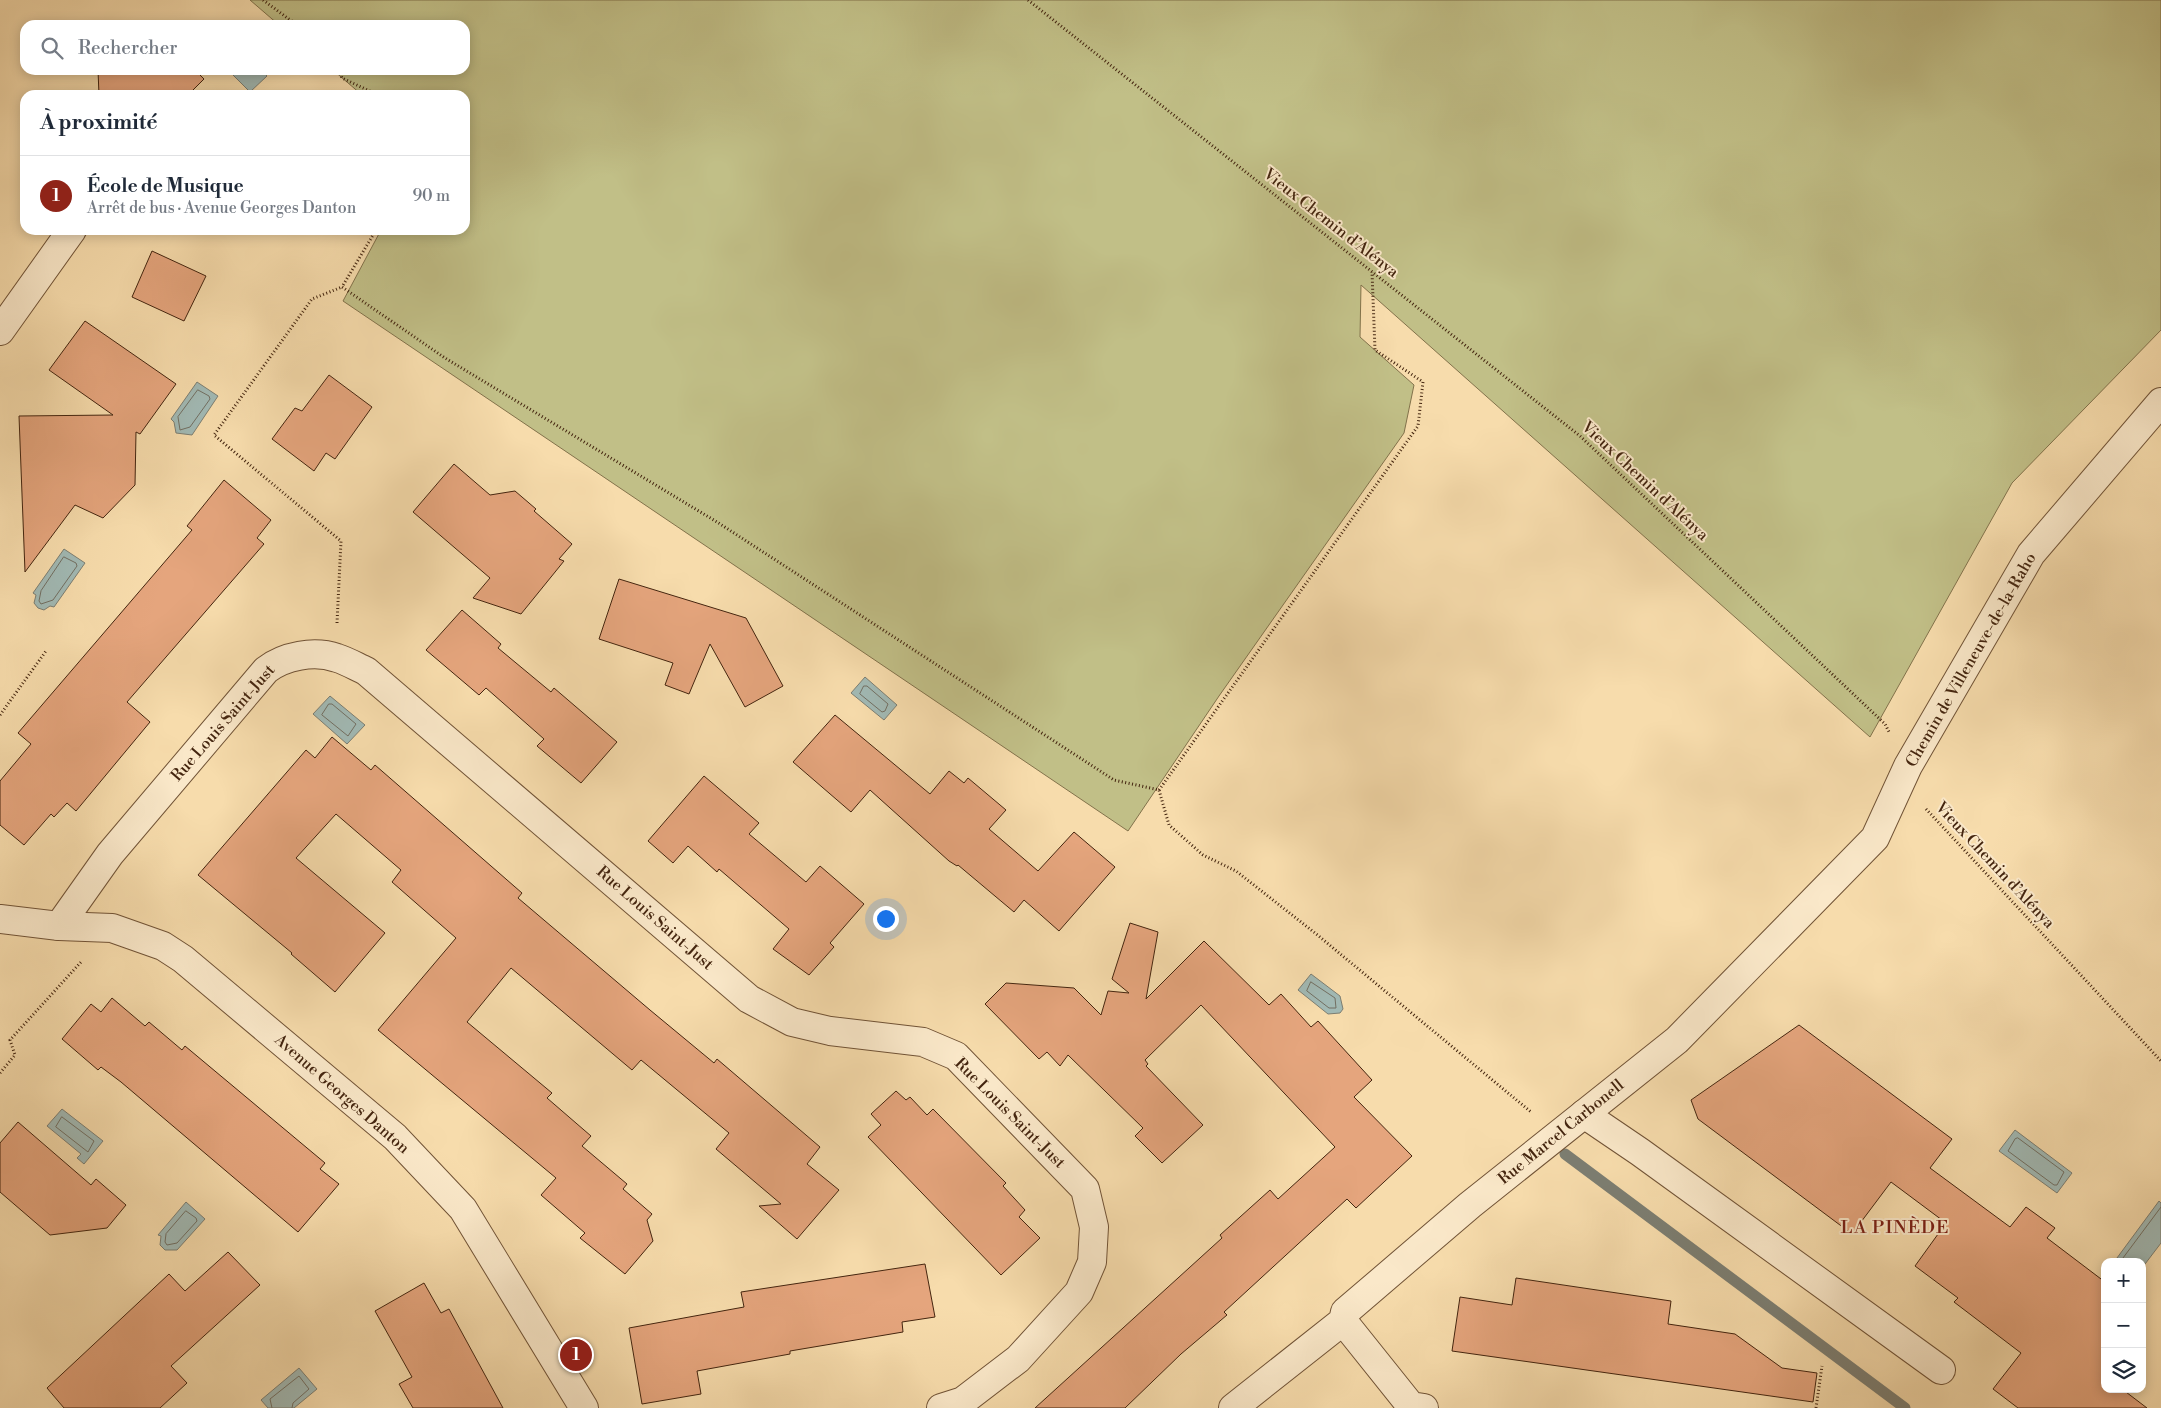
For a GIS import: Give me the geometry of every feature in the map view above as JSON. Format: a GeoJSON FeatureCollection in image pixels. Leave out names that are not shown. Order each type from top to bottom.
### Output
{"type":"FeatureCollection","features":[{"type":"Feature","properties":{"kind":"street"},"geometry":{"type":"LineString","coordinates":[[0,331],[68,235]]}},
{"type":"Feature","properties":{"kind":"street","name":"Chemin de Villeneuve-de-la-Raho"},"geometry":{"type":"LineString","coordinates":[[1875,838],[1908,766],[2032,554],[2161,402]]}},
{"type":"Feature","properties":{"kind":"street","name":"Rue Louis Saint-Just"},"geometry":{"type":"LineString","coordinates":[[59,926],[110,854],[266,670],[278,661],[303,655],[336,657],[366,671],[749,999],[792,1022],[830,1031],[923,1042],[956,1056],[1085,1189],[1094,1227],[1094,1236],[1092,1262],[1079,1292],[1018,1359],[964,1401],[941,1408]]}},
{"type":"Feature","properties":{"kind":"street","name":"Rue Marcel Carbonell"},"geometry":{"type":"LineString","coordinates":[[1233,1408],[1343,1321],[1345,1312],[1470,1205],[1678,1040],[1875,838]]}},
{"type":"Feature","properties":{"kind":"street","name":"Avenue Georges Danton"},"geometry":{"type":"LineString","coordinates":[[0,919],[59,926],[112,928],[162,946],[183,959],[395,1137],[463,1209],[584,1408]]}},
{"type":"Feature","properties":{"kind":"street"},"geometry":{"type":"LineString","coordinates":[[1584,1114],[1640,1152],[1941,1370]]}},
{"type":"Feature","properties":{"kind":"street"},"geometry":{"type":"LineString","coordinates":[[1343,1321],[1415,1407]]}},
{"type":"Feature","properties":{"kind":"path"},"geometry":{"type":"LineString","coordinates":[[263,0],[290,20]]}},
{"type":"Feature","properties":{"kind":"path","name":"Vieux Chemin d’Alénya"},"geometry":{"type":"LineString","coordinates":[[1028,0],[1580,436],[1885,724],[1908,766],[1923,805],[2161,1061]]}},
{"type":"Feature","properties":{"kind":"path"},"geometry":{"type":"LineString","coordinates":[[341,75],[342,78],[367,90]]}},
{"type":"Feature","properties":{"kind":"path"},"geometry":{"type":"LineString","coordinates":[[336,657],[341,541],[214,435],[312,299],[342,287],[373,235]]}},
{"type":"Feature","properties":{"kind":"path"},"geometry":{"type":"LineString","coordinates":[[1159,790],[1418,426],[1423,382],[1375,350],[1372,272]]}},
{"type":"Feature","properties":{"kind":"path"},"geometry":{"type":"LineString","coordinates":[[342,287],[445,358],[717,522],[1114,780],[1159,790]]}},
{"type":"Feature","properties":{"kind":"path"},"geometry":{"type":"LineString","coordinates":[[0,715],[46,651]]}},
{"type":"Feature","properties":{"kind":"path"},"geometry":{"type":"LineString","coordinates":[[1159,790],[1169,825],[1203,855],[1236,871],[1315,933],[1558,1135]]}},
{"type":"Feature","properties":{"kind":"path"},"geometry":{"type":"LineString","coordinates":[[0,1074],[15,1055],[10,1040],[112,928]]}},
{"type":"Feature","properties":{"kind":"path"},"geometry":{"type":"LineString","coordinates":[[1816,1408],[1822,1366]]}},
{"type":"Feature","properties":{"kind":"shaded area"},"geometry":{"type":"Polygon","coordinates":[[[250,0],[2161,0],[2161,330],[2012,483],[1870,737],[1361,285],[1360,337],[1414,385],[1404,433],[1219,696],[1128,831],[343,301],[378,235],[470,235],[470,90],[356,90],[339,75],[470,75],[470,20],[273,20],[250,0]]]}},
{"type":"Feature","properties":{"kind":"water"},"geometry":{"type":"Polygon","coordinates":[[[233,75],[267,76],[252,90],[248,90],[233,75]]]}},
{"type":"Feature","properties":{"kind":"water"},"geometry":{"type":"Polygon","coordinates":[[[197,382],[218,396],[192,435],[176,433],[174,422],[171,419],[197,382]]]}},
{"type":"Feature","properties":{"kind":"water"},"geometry":{"type":"Polygon","coordinates":[[[64,549],[85,563],[54,607],[50,606],[44,610],[38,608],[34,603],[36,595],[33,593],[64,549]]]}},
{"type":"Feature","properties":{"kind":"water"},"geometry":{"type":"Polygon","coordinates":[[[865,677],[897,705],[884,720],[851,693],[865,677]]]}},
{"type":"Feature","properties":{"kind":"water"},"geometry":{"type":"Polygon","coordinates":[[[330,696],[365,725],[347,744],[313,714],[330,696]]]}},
{"type":"Feature","properties":{"kind":"water"},"geometry":{"type":"Polygon","coordinates":[[[1311,974],[1340,996],[1343,1009],[1340,1013],[1328,1014],[1298,990],[1311,974]]]}},
{"type":"Feature","properties":{"kind":"water"},"geometry":{"type":"Polygon","coordinates":[[[62,1109],[103,1141],[84,1164],[77,1158],[81,1154],[47,1126],[62,1109]]]}},
{"type":"Feature","properties":{"kind":"water"},"geometry":{"type":"Polygon","coordinates":[[[2015,1130],[2072,1173],[2057,1193],[1999,1151],[2015,1130]]]}},
{"type":"Feature","properties":{"kind":"water"},"geometry":{"type":"Polygon","coordinates":[[[2159,1201],[2161,1203],[2161,1243],[2146,1263],[2146,1258],[2117,1258],[2159,1201]]]}},
{"type":"Feature","properties":{"kind":"water"},"geometry":{"type":"Polygon","coordinates":[[[186,1202],[205,1219],[177,1250],[165,1250],[160,1245],[161,1236],[158,1235],[186,1202]]]}},
{"type":"Feature","properties":{"kind":"water"},"geometry":{"type":"Polygon","coordinates":[[[299,1368],[317,1389],[294,1408],[268,1408],[261,1400],[299,1368]]]}},
{"type":"Feature","properties":{"kind":"building"},"geometry":{"type":"Polygon","coordinates":[[[98,75],[200,75],[204,79],[193,90],[99,90],[98,75]]]}},
{"type":"Feature","properties":{"kind":"building"},"geometry":{"type":"Polygon","coordinates":[[[152,251],[206,276],[184,321],[132,297],[152,251]]]}},
{"type":"Feature","properties":{"kind":"building"},"geometry":{"type":"Polygon","coordinates":[[[85,321],[176,384],[140,434],[136,432],[135,485],[103,518],[75,505],[25,572],[19,416],[113,415],[49,370],[85,321]]]}},
{"type":"Feature","properties":{"kind":"building"},"geometry":{"type":"Polygon","coordinates":[[[329,375],[372,407],[335,459],[326,453],[314,471],[272,439],[295,408],[302,411],[329,375]]]}},
{"type":"Feature","properties":{"kind":"building"},"geometry":{"type":"Polygon","coordinates":[[[454,464],[490,495],[515,491],[536,509],[534,511],[572,544],[559,559],[564,561],[521,614],[473,598],[490,578],[413,512],[454,464]]]}},
{"type":"Feature","properties":{"kind":"building"},"geometry":{"type":"Polygon","coordinates":[[[224,480],[271,520],[257,538],[264,544],[127,702],[150,722],[76,811],[67,803],[54,817],[51,814],[24,845],[0,825],[0,781],[31,744],[18,733],[192,530],[187,526],[224,480]]]}},
{"type":"Feature","properties":{"kind":"building"},"geometry":{"type":"Polygon","coordinates":[[[619,579],[746,618],[783,686],[745,707],[710,644],[689,694],[665,685],[673,663],[599,639],[619,579]]]}},
{"type":"Feature","properties":{"kind":"building"},"geometry":{"type":"Polygon","coordinates":[[[462,610],[501,644],[498,648],[551,692],[554,688],[617,742],[581,783],[537,746],[544,739],[486,688],[479,695],[426,650],[462,610]]]}},
{"type":"Feature","properties":{"kind":"building"},"geometry":{"type":"Polygon","coordinates":[[[835,715],[930,794],[949,771],[964,783],[968,778],[1006,810],[989,829],[1038,871],[1074,832],[1115,867],[1059,931],[1024,900],[1014,912],[958,865],[949,861],[870,790],[851,812],[793,762],[835,715]]]}},
{"type":"Feature","properties":{"kind":"building"},"geometry":{"type":"Polygon","coordinates":[[[332,737],[371,770],[375,765],[522,893],[518,898],[714,1063],[717,1059],[820,1147],[807,1164],[839,1190],[797,1239],[759,1206],[781,1204],[716,1149],[729,1133],[641,1060],[632,1070],[511,968],[467,1022],[552,1093],[547,1098],[591,1136],[582,1146],[627,1184],[623,1189],[652,1214],[647,1220],[653,1241],[625,1274],[580,1238],[585,1233],[541,1195],[556,1178],[378,1030],[456,938],[392,882],[401,870],[336,814],[296,858],[385,933],[335,992],[292,953],[198,875],[306,750],[315,758],[332,737]]]}},
{"type":"Feature","properties":{"kind":"building"},"geometry":{"type":"Polygon","coordinates":[[[704,776],[759,823],[749,834],[806,882],[820,866],[864,904],[830,943],[834,947],[809,975],[773,949],[789,929],[719,869],[717,872],[688,846],[673,863],[648,841],[704,776]]]}},
{"type":"Feature","properties":{"kind":"building"},"geometry":{"type":"Polygon","coordinates":[[[1130,923],[1158,932],[1146,999],[1204,941],[1269,1005],[1281,994],[1311,1027],[1318,1021],[1372,1080],[1354,1097],[1412,1156],[1356,1208],[1347,1199],[1224,1312],[1227,1315],[1181,1354],[1125,1408],[1035,1408],[1222,1238],[1220,1235],[1270,1190],[1278,1199],[1335,1147],[1201,1005],[1145,1060],[1148,1064],[1146,1066],[1203,1125],[1162,1163],[1135,1136],[1143,1128],[1068,1055],[1060,1066],[1047,1052],[1039,1059],[985,1004],[1006,983],[1074,988],[1101,1015],[1108,991],[1129,993],[1112,979],[1130,923]]]}},
{"type":"Feature","properties":{"kind":"building"},"geometry":{"type":"Polygon","coordinates":[[[112,998],[145,1026],[149,1022],[182,1050],[185,1046],[325,1163],[320,1169],[339,1184],[298,1232],[121,1082],[101,1067],[98,1070],[62,1039],[91,1004],[101,1012],[112,998]]]}},
{"type":"Feature","properties":{"kind":"building"},"geometry":{"type":"Polygon","coordinates":[[[1799,1025],[1952,1139],[1930,1168],[2010,1227],[2026,1207],[2055,1228],[2047,1238],[2101,1279],[2101,1393],[2127,1393],[2147,1408],[2018,1408],[1993,1389],[2021,1353],[1954,1302],[1958,1298],[1915,1266],[1946,1223],[1891,1182],[1852,1234],[1698,1119],[1691,1100],[1799,1025]]]}},
{"type":"Feature","properties":{"kind":"building"},"geometry":{"type":"Polygon","coordinates":[[[896,1091],[906,1100],[910,1097],[927,1115],[933,1109],[1006,1183],[1003,1186],[1025,1210],[1019,1217],[1040,1238],[1001,1275],[868,1137],[881,1125],[871,1114],[896,1091]]]}},
{"type":"Feature","properties":{"kind":"building"},"geometry":{"type":"Polygon","coordinates":[[[18,1122],[91,1185],[96,1179],[126,1205],[107,1228],[50,1235],[0,1192],[0,1143],[18,1122]]]}},
{"type":"Feature","properties":{"kind":"building"},"geometry":{"type":"Polygon","coordinates":[[[228,1252],[260,1285],[171,1366],[187,1383],[160,1408],[64,1408],[47,1388],[169,1274],[185,1291],[228,1252]]]}},
{"type":"Feature","properties":{"kind":"building"},"geometry":{"type":"Polygon","coordinates":[[[925,1264],[935,1317],[902,1322],[903,1332],[790,1351],[790,1354],[697,1371],[701,1394],[642,1404],[629,1328],[744,1307],[741,1292],[925,1264]]]}},
{"type":"Feature","properties":{"kind":"building"},"geometry":{"type":"Polygon","coordinates":[[[1516,1278],[1671,1301],[1668,1324],[1735,1334],[1782,1368],[1817,1373],[1813,1402],[1452,1351],[1460,1297],[1512,1305],[1516,1278]]]}},
{"type":"Feature","properties":{"kind":"building"},"geometry":{"type":"Polygon","coordinates":[[[424,1283],[441,1313],[449,1309],[503,1408],[413,1408],[399,1384],[412,1377],[375,1311],[424,1283]]]}},
{"type":"Feature","properties":{"kind":"waterway"},"geometry":{"type":"LineString","coordinates":[[1565,1154],[1905,1408]]}},
{"type":"Feature","properties":{"kind":"place","name":"École de Musique"},"geometry":{"type":"Point","coordinates":[576,1355]}},
{"type":"Feature","properties":{"kind":"district","name":"LA PINÈDE"},"geometry":{"type":"Point","coordinates":[1895,1227]}}]}
